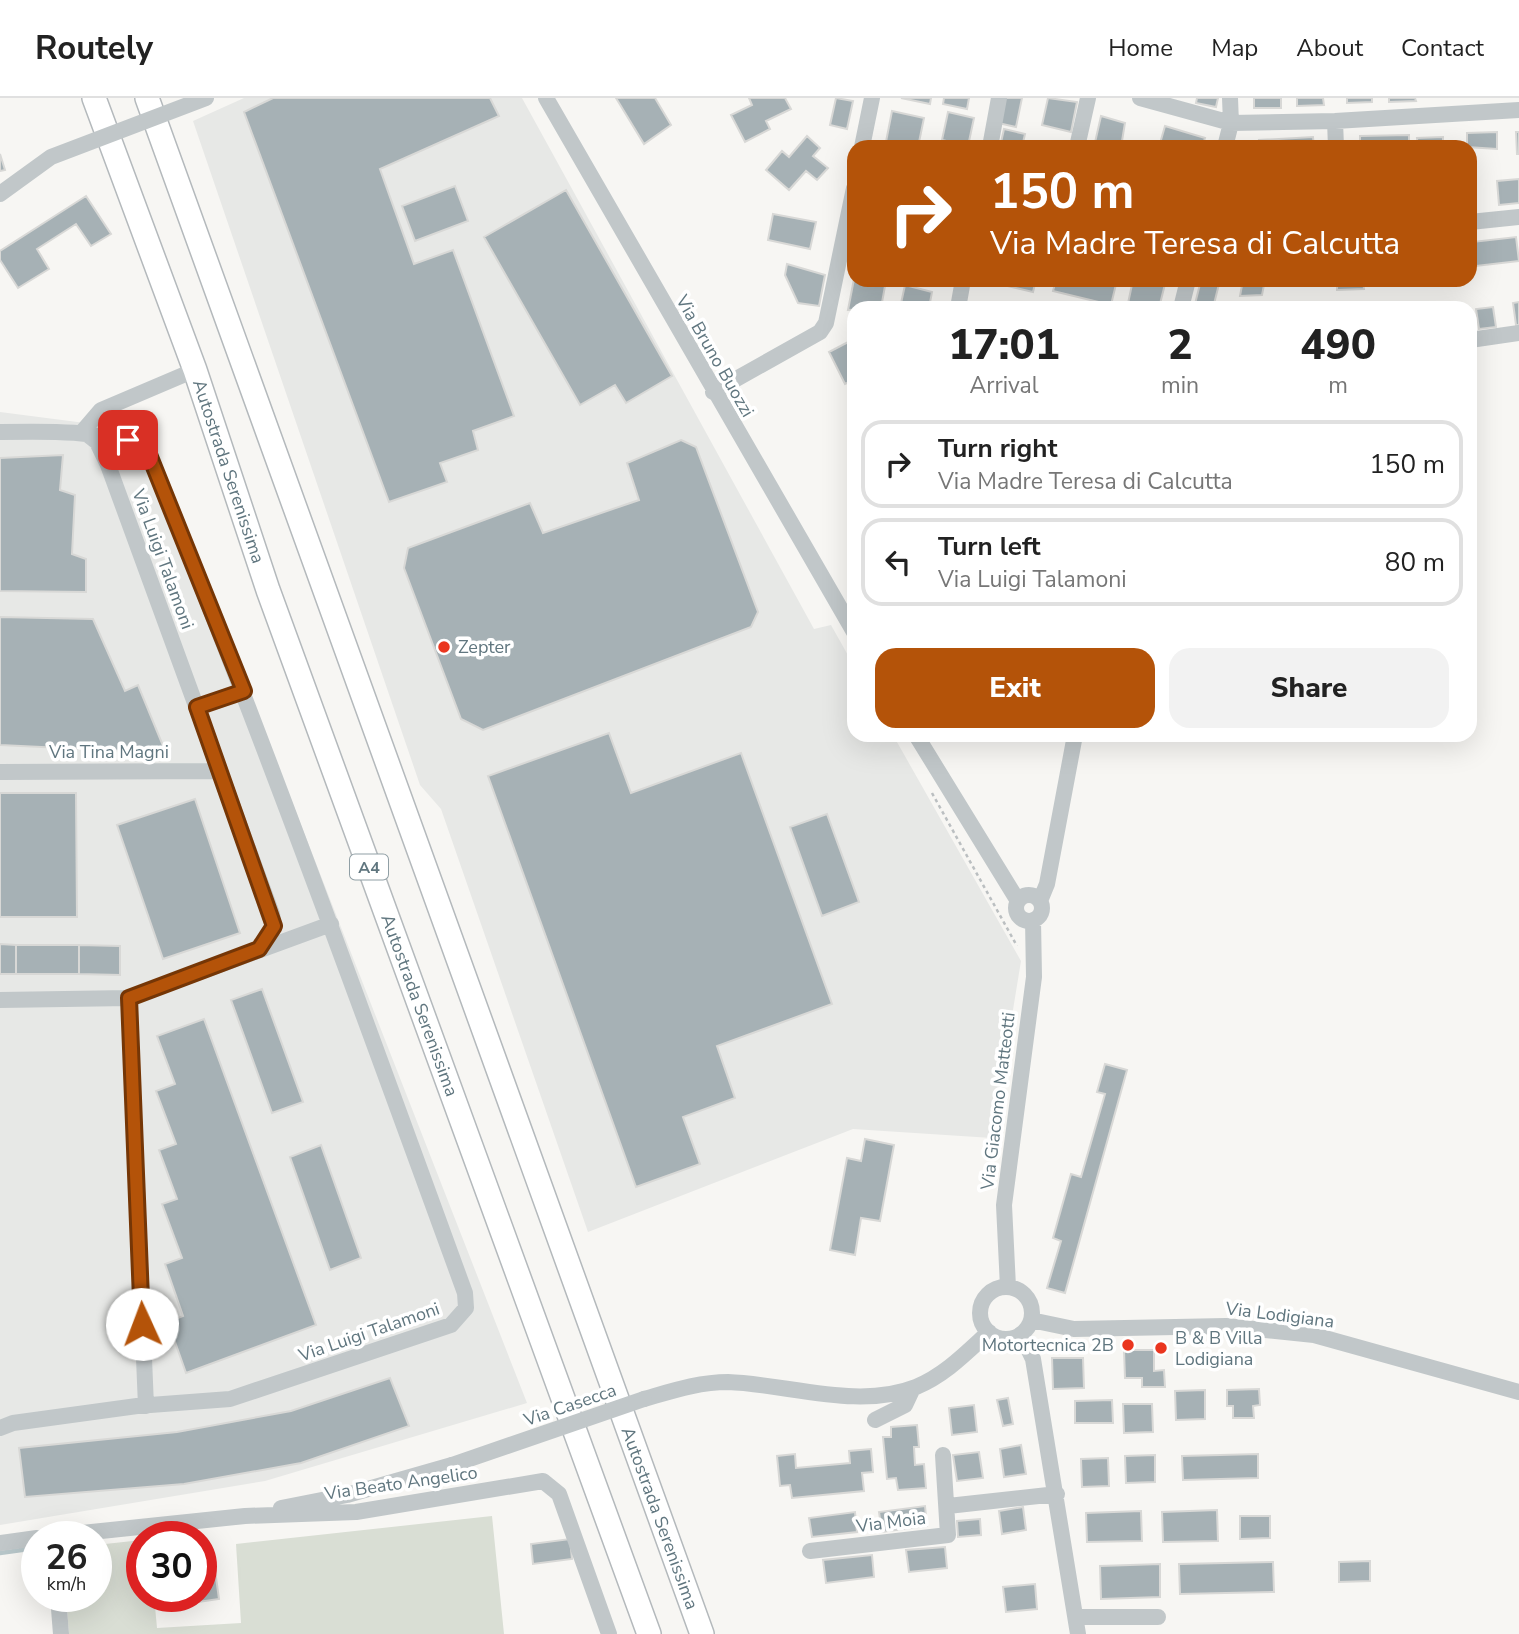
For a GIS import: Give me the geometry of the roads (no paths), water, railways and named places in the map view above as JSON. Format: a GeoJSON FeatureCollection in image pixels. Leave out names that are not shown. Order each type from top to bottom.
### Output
{"type":"FeatureCollection","features":[{"type":"Feature","properties":{"kind":"highway","name":"Autostrada Serenissima"},"geometry":{"type":"LineString","coordinates":[[94,98],[195,370],[268,590],[649,1634]]}},
{"type":"Feature","properties":{"kind":"highway","name":"Autostrada Serenissima"},"geometry":{"type":"LineString","coordinates":[[147,98],[333,626],[430,883],[702,1634]]}},
{"type":"Feature","properties":{"kind":"street"},"geometry":{"type":"LineString","coordinates":[[0,194],[51,156],[206,98]]}},
{"type":"Feature","properties":{"kind":"street","name":"Via Bruno Buozzi"},"geometry":{"type":"LineString","coordinates":[[546,98],[847,620]]}},
{"type":"Feature","properties":{"kind":"street"},"geometry":{"type":"LineString","coordinates":[[863,140],[872,98]]}},
{"type":"Feature","properties":{"kind":"street"},"geometry":{"type":"LineString","coordinates":[[991,140],[999,98]]}},
{"type":"Feature","properties":{"kind":"street"},"geometry":{"type":"LineString","coordinates":[[1079,140],[1088,98]]}},
{"type":"Feature","properties":{"kind":"street"},"geometry":{"type":"LineString","coordinates":[[1140,98],[1231,123],[1335,121],[1519,110]]}},
{"type":"Feature","properties":{"kind":"street"},"geometry":{"type":"LineString","coordinates":[[1227,140],[1231,123],[1230,98]]}},
{"type":"Feature","properties":{"kind":"street"},"geometry":{"type":"LineString","coordinates":[[1335,121],[1336,140]]}},
{"type":"Feature","properties":{"kind":"street"},"geometry":{"type":"LineString","coordinates":[[1477,221],[1519,217]]}},
{"type":"Feature","properties":{"kind":"street"},"geometry":{"type":"LineString","coordinates":[[713,391],[820,332],[827,323],[847,223]]}},
{"type":"Feature","properties":{"kind":"street"},"geometry":{"type":"LineString","coordinates":[[1477,339],[1519,333]]}},
{"type":"Feature","properties":{"kind":"street"},"geometry":{"type":"LineString","coordinates":[[83,431],[101,410],[195,370]]}},
{"type":"Feature","properties":{"kind":"street","name":"Via Luigi Talamoni"},"geometry":{"type":"LineString","coordinates":[[83,431],[97,442],[103,451],[272,914],[274,926],[259,949]]}},
{"type":"Feature","properties":{"kind":"street","name":"Via Luigi Talamoni"},"geometry":{"type":"LineString","coordinates":[[0,432],[83,431],[146,447],[244,691],[331,924],[465,1293],[466,1308],[451,1325],[230,1399],[146,1406],[13,1423],[0,1428]]}},
{"type":"Feature","properties":{"kind":"street"},"geometry":{"type":"LineString","coordinates":[[197,707],[244,691]]}},
{"type":"Feature","properties":{"kind":"street"},"geometry":{"type":"LineString","coordinates":[[920,742],[1018,901]]}},
{"type":"Feature","properties":{"kind":"street","name":"Via Giacomo Matteotti"},"geometry":{"type":"LineString","coordinates":[[1007,1287],[1004,1205],[1034,977],[1033,920],[1041,913],[1040,901],[1046,884],[1074,742]]}},
{"type":"Feature","properties":{"kind":"street","name":"Via Tina Magni"},"geometry":{"type":"LineString","coordinates":[[0,772],[219,771]]}},
{"type":"Feature","properties":{"kind":"street"},"geometry":{"type":"LineString","coordinates":[[1033,920],[1019,917],[1016,909],[1018,901],[1027,895],[1040,901]]}},
{"type":"Feature","properties":{"kind":"street"},"geometry":{"type":"LineString","coordinates":[[0,999],[129,998],[331,924]]}},
{"type":"Feature","properties":{"kind":"street"},"geometry":{"type":"LineString","coordinates":[[129,998],[146,1406]]}},
{"type":"Feature","properties":{"kind":"street"},"geometry":{"type":"LineString","coordinates":[[1026,1327],[1004,1339],[989,1332],[981,1318],[982,1303],[992,1291],[1007,1287],[1016,1289],[1029,1302],[1026,1327],[1057,1494],[1078,1634]]}},
{"type":"Feature","properties":{"kind":"street","name":"Via Lodigiana"},"geometry":{"type":"LineString","coordinates":[[1026,1327],[1074,1329],[1226,1326],[1314,1335],[1519,1392]]}},
{"type":"Feature","properties":{"kind":"street","name":"Via Casecca"},"geometry":{"type":"LineString","coordinates":[[244,1516],[347,1495],[452,1465],[644,1399],[693,1385],[728,1382],[852,1395],[886,1394],[913,1388],[936,1377],[989,1332]]}},
{"type":"Feature","properties":{"kind":"street","name":"Via Casecca"},"geometry":{"type":"LineString","coordinates":[[875,1420],[905,1405],[913,1388]]}},
{"type":"Feature","properties":{"kind":"street","name":"Via Moia"},"geometry":{"type":"LineString","coordinates":[[810,1551],[948,1535],[943,1455]]}},
{"type":"Feature","properties":{"kind":"street","name":"Via Beato Angelico"},"geometry":{"type":"LineString","coordinates":[[112,1530],[244,1516],[356,1512],[543,1481],[559,1494],[608,1634]]}},
{"type":"Feature","properties":{"kind":"street","name":"Via Moia"},"geometry":{"type":"LineString","coordinates":[[948,1506],[1057,1494]]}},
{"type":"Feature","properties":{"kind":"street"},"geometry":{"type":"LineString","coordinates":[[0,1543],[21,1540]]}},
{"type":"Feature","properties":{"kind":"street"},"geometry":{"type":"LineString","coordinates":[[59,1612],[61,1634]]}},
{"type":"Feature","properties":{"kind":"street"},"geometry":{"type":"LineString","coordinates":[[1076,1617],[1158,1617]]}},
{"type":"Feature","properties":{"kind":"waterway"},"geometry":{"type":"LineString","coordinates":[[0,1553],[21,1550]]}},
{"type":"Feature","properties":{"kind":"place","name":"Zepter"},"geometry":{"type":"Point","coordinates":[444,647]}},
{"type":"Feature","properties":{"kind":"place","name":"Motortecnica 2B"},"geometry":{"type":"Point","coordinates":[1128,1345]}},
{"type":"Feature","properties":{"kind":"place","name":"B & B Villa Lodigiana"},"geometry":{"type":"Point","coordinates":[1161,1348]}}]}
